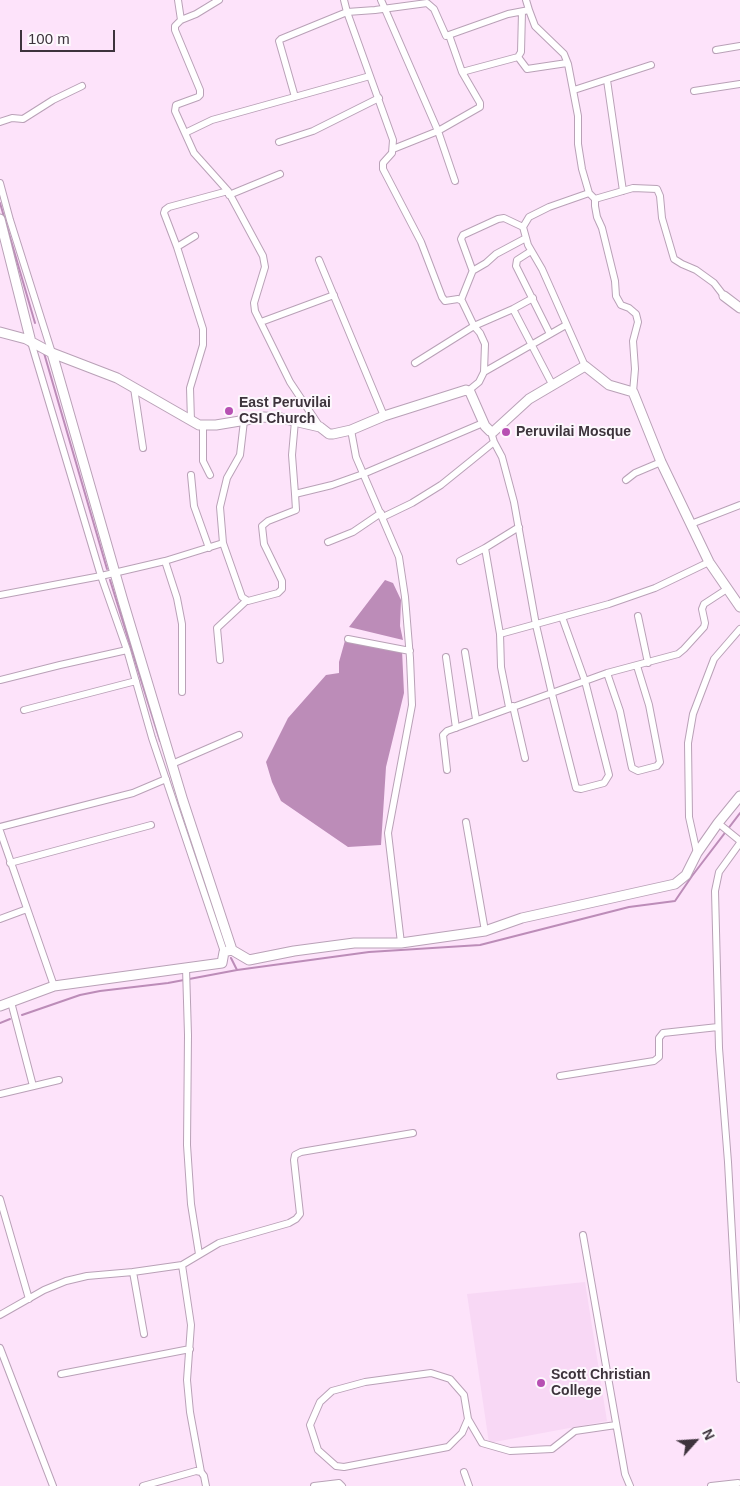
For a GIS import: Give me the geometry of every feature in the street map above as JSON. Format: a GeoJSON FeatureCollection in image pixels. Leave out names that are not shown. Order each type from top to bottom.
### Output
{"type":"FeatureCollection","features":[{"type":"Feature","properties":{"kind":"street"},"geometry":{"type":"LineString","coordinates":[[178,0],[181,20]]}},
{"type":"Feature","properties":{"kind":"street"},"geometry":{"type":"LineString","coordinates":[[219,0],[176,24],[175,30],[200,90],[198,97],[175,106],[176,114],[197,157],[228,193],[259,247],[264,261],[263,273],[254,303],[255,311],[290,382],[320,427],[329,434],[351,430],[384,416],[468,390],[478,382],[484,372],[485,344],[461,300],[473,270],[461,239],[462,235],[498,218],[504,218],[523,227]]}},
{"type":"Feature","properties":{"kind":"street"},"geometry":{"type":"LineString","coordinates":[[344,0],[393,140],[391,156],[383,163],[383,169],[421,242],[442,297],[445,300],[461,300]]}},
{"type":"Feature","properties":{"kind":"street"},"geometry":{"type":"LineString","coordinates":[[381,0],[438,131],[455,181]]}},
{"type":"Feature","properties":{"kind":"street"},"geometry":{"type":"LineString","coordinates":[[462,72],[518,57],[521,52],[526,0]]}},
{"type":"Feature","properties":{"kind":"street"},"geometry":{"type":"LineString","coordinates":[[295,97],[279,42],[281,39],[347,12],[384,9],[424,1],[434,9],[445,36],[508,14],[526,11]]}},
{"type":"Feature","properties":{"kind":"street"},"geometry":{"type":"LineString","coordinates":[[526,11],[535,26],[564,54],[567,63],[578,116],[578,144],[582,169],[589,193],[595,199],[596,212],[602,228],[615,281],[616,296],[621,305],[629,308],[636,314],[638,322],[633,341],[635,369],[633,392],[661,462],[709,562],[740,607]]}},
{"type":"Feature","properties":{"kind":"street"},"geometry":{"type":"LineString","coordinates":[[393,149],[438,131],[480,107],[480,102],[462,72],[449,35]]}},
{"type":"Feature","properties":{"kind":"street"},"geometry":{"type":"LineString","coordinates":[[716,50],[740,46]]}},
{"type":"Feature","properties":{"kind":"street"},"geometry":{"type":"LineString","coordinates":[[518,57],[527,69],[567,63]]}},
{"type":"Feature","properties":{"kind":"street"},"geometry":{"type":"LineString","coordinates":[[574,90],[651,65]]}},
{"type":"Feature","properties":{"kind":"street"},"geometry":{"type":"LineString","coordinates":[[185,133],[212,120],[370,76]]}},
{"type":"Feature","properties":{"kind":"street"},"geometry":{"type":"LineString","coordinates":[[607,80],[623,191]]}},
{"type":"Feature","properties":{"kind":"street"},"geometry":{"type":"LineString","coordinates":[[694,91],[740,84]]}},
{"type":"Feature","properties":{"kind":"street"},"geometry":{"type":"LineString","coordinates":[[0,122],[12,118],[23,120],[53,100],[82,86]]}},
{"type":"Feature","properties":{"kind":"street"},"geometry":{"type":"LineString","coordinates":[[279,142],[313,131],[379,98]]}},
{"type":"Feature","properties":{"kind":"street"},"geometry":{"type":"LineString","coordinates":[[191,421],[190,388],[203,345],[203,329],[177,247],[164,217],[165,210],[169,207],[228,193],[280,174]]}},
{"type":"Feature","properties":{"kind":"street"},"geometry":{"type":"LineString","coordinates":[[0,183],[228,951],[222,963],[54,986],[0,1006]]}},
{"type":"Feature","properties":{"kind":"street"},"geometry":{"type":"LineString","coordinates":[[595,199],[633,188],[657,188],[660,196],[662,218],[674,259],[696,270],[714,283],[724,296],[740,308]]}},
{"type":"Feature","properties":{"kind":"street"},"geometry":{"type":"LineString","coordinates":[[589,193],[549,207],[529,217],[523,227],[526,238],[542,269],[585,366],[609,385],[633,392]]}},
{"type":"Feature","properties":{"kind":"street"},"geometry":{"type":"LineString","coordinates":[[0,219],[31,342],[101,576],[127,650],[166,778],[228,951],[249,960],[294,951],[354,943],[401,943],[485,931],[522,918],[675,884],[686,876],[697,853],[721,825],[740,796]]}},
{"type":"Feature","properties":{"kind":"street"},"geometry":{"type":"LineString","coordinates":[[177,247],[195,236]]}},
{"type":"Feature","properties":{"kind":"street"},"geometry":{"type":"LineString","coordinates":[[473,270],[480,268],[496,254],[526,238]]}},
{"type":"Feature","properties":{"kind":"street"},"geometry":{"type":"LineString","coordinates":[[532,251],[517,260],[516,266],[550,334]]}},
{"type":"Feature","properties":{"kind":"street"},"geometry":{"type":"LineString","coordinates":[[319,260],[384,416]]}},
{"type":"Feature","properties":{"kind":"street"},"geometry":{"type":"LineString","coordinates":[[261,322],[334,295]]}},
{"type":"Feature","properties":{"kind":"street"},"geometry":{"type":"LineString","coordinates":[[415,363],[474,326],[513,310],[533,298]]}},
{"type":"Feature","properties":{"kind":"street"},"geometry":{"type":"LineString","coordinates":[[513,310],[552,384]]}},
{"type":"Feature","properties":{"kind":"street"},"geometry":{"type":"LineString","coordinates":[[484,372],[566,326]]}},
{"type":"Feature","properties":{"kind":"street"},"geometry":{"type":"LineString","coordinates":[[0,332],[19,337],[52,353],[117,378],[203,426],[264,417],[281,418],[320,427]]}},
{"type":"Feature","properties":{"kind":"street"},"geometry":{"type":"LineString","coordinates":[[491,432],[496,430],[529,399],[585,366]]}},
{"type":"Feature","properties":{"kind":"street"},"geometry":{"type":"LineString","coordinates":[[134,388],[143,448]]}},
{"type":"Feature","properties":{"kind":"street"},"geometry":{"type":"LineString","coordinates":[[468,390],[484,423],[491,432],[502,457],[514,502],[536,625],[552,694],[576,788],[581,789],[604,784],[609,775],[585,681],[562,617]]}},
{"type":"Feature","properties":{"kind":"street"},"geometry":{"type":"LineString","coordinates":[[244,421],[240,456],[227,478],[220,507],[223,543],[242,597],[246,600]]}},
{"type":"Feature","properties":{"kind":"street"},"geometry":{"type":"LineString","coordinates":[[220,660],[217,628],[220,624],[246,600],[278,593],[282,589],[282,582],[263,539],[262,526],[268,521],[296,510],[292,455],[295,421]]}},
{"type":"Feature","properties":{"kind":"street"},"geometry":{"type":"LineString","coordinates":[[295,494],[332,485],[363,474],[484,423]]}},
{"type":"Feature","properties":{"kind":"street"},"geometry":{"type":"LineString","coordinates":[[203,426],[203,461],[210,475]]}},
{"type":"Feature","properties":{"kind":"street"},"geometry":{"type":"LineString","coordinates":[[351,430],[356,457],[399,557],[410,651],[412,705],[388,833],[401,943]]}},
{"type":"Feature","properties":{"kind":"street"},"geometry":{"type":"LineString","coordinates":[[328,542],[412,503],[494,442]]}},
{"type":"Feature","properties":{"kind":"street"},"geometry":{"type":"LineString","coordinates":[[626,480],[635,473],[661,462]]}},
{"type":"Feature","properties":{"kind":"street"},"geometry":{"type":"LineString","coordinates":[[191,474],[194,506],[209,548]]}},
{"type":"Feature","properties":{"kind":"street"},"geometry":{"type":"LineString","coordinates":[[691,524],[740,505]]}},
{"type":"Feature","properties":{"kind":"street"},"geometry":{"type":"LineString","coordinates":[[460,561],[518,527]]}},
{"type":"Feature","properties":{"kind":"street"},"geometry":{"type":"LineString","coordinates":[[0,596],[115,573],[165,561],[223,543]]}},
{"type":"Feature","properties":{"kind":"street"},"geometry":{"type":"LineString","coordinates":[[485,548],[500,634],[501,667],[524,758]]}},
{"type":"Feature","properties":{"kind":"street"},"geometry":{"type":"LineString","coordinates":[[165,561],[177,598],[182,624],[182,692]]}},
{"type":"Feature","properties":{"kind":"street"},"geometry":{"type":"LineString","coordinates":[[500,634],[536,625],[655,588],[709,562]]}},
{"type":"Feature","properties":{"kind":"street"},"geometry":{"type":"LineString","coordinates":[[447,770],[443,735],[447,731],[607,673],[678,654],[704,627],[702,609],[704,604],[727,589]]}},
{"type":"Feature","properties":{"kind":"street"},"geometry":{"type":"LineString","coordinates":[[638,616],[648,663]]}},
{"type":"Feature","properties":{"kind":"street"},"geometry":{"type":"LineString","coordinates":[[697,853],[689,817],[688,743],[693,714],[714,659],[740,629]]}},
{"type":"Feature","properties":{"kind":"street"},"geometry":{"type":"LineString","coordinates":[[348,639],[410,651]]}},
{"type":"Feature","properties":{"kind":"street"},"geometry":{"type":"LineString","coordinates":[[0,680],[127,650]]}},
{"type":"Feature","properties":{"kind":"street"},"geometry":{"type":"LineString","coordinates":[[465,652],[476,719]]}},
{"type":"Feature","properties":{"kind":"street"},"geometry":{"type":"LineString","coordinates":[[446,657],[456,728]]}},
{"type":"Feature","properties":{"kind":"street"},"geometry":{"type":"LineString","coordinates":[[607,673],[620,711],[632,768],[638,771],[657,766],[660,762],[649,705],[637,666]]}},
{"type":"Feature","properties":{"kind":"street"},"geometry":{"type":"LineString","coordinates":[[24,710],[136,682]]}},
{"type":"Feature","properties":{"kind":"street"},"geometry":{"type":"LineString","coordinates":[[172,764],[239,736]]}},
{"type":"Feature","properties":{"kind":"street"},"geometry":{"type":"LineString","coordinates":[[0,827],[134,793],[166,778]]}},
{"type":"Feature","properties":{"kind":"street"},"geometry":{"type":"LineString","coordinates":[[466,822],[485,931]]}},
{"type":"Feature","properties":{"kind":"street"},"geometry":{"type":"LineString","coordinates":[[10,863],[151,825]]}},
{"type":"Feature","properties":{"kind":"street"},"geometry":{"type":"LineString","coordinates":[[721,825],[740,842],[719,872],[716,881],[718,1027],[740,1377]]}},
{"type":"Feature","properties":{"kind":"street"},"geometry":{"type":"LineString","coordinates":[[0,831],[54,986]]}},
{"type":"Feature","properties":{"kind":"street"},"geometry":{"type":"LineString","coordinates":[[0,919],[26,909]]}},
{"type":"Feature","properties":{"kind":"street"},"geometry":{"type":"LineString","coordinates":[[186,968],[188,1035],[187,1145],[191,1204],[200,1254]]}},
{"type":"Feature","properties":{"kind":"street"},"geometry":{"type":"LineString","coordinates":[[11,1002],[33,1086]]}},
{"type":"Feature","properties":{"kind":"street"},"geometry":{"type":"LineString","coordinates":[[560,1076],[654,1061],[659,1057],[659,1038],[663,1033],[718,1027]]}},
{"type":"Feature","properties":{"kind":"street"},"geometry":{"type":"LineString","coordinates":[[0,1094],[59,1080]]}},
{"type":"Feature","properties":{"kind":"street"},"geometry":{"type":"LineString","coordinates":[[0,1315],[66,1281],[87,1276],[182,1265],[219,1243],[289,1224],[296,1220],[301,1208],[294,1155],[301,1152],[413,1134]]}},
{"type":"Feature","properties":{"kind":"street"},"geometry":{"type":"LineString","coordinates":[[0,1200],[28,1299]]}},
{"type":"Feature","properties":{"kind":"street"},"geometry":{"type":"LineString","coordinates":[[583,1235],[625,1474],[630,1486]]}},
{"type":"Feature","properties":{"kind":"street"},"geometry":{"type":"LineString","coordinates":[[182,1265],[191,1325],[187,1380],[190,1412],[201,1472],[206,1486]]}},
{"type":"Feature","properties":{"kind":"street"},"geometry":{"type":"LineString","coordinates":[[133,1272],[144,1334]]}},
{"type":"Feature","properties":{"kind":"street"},"geometry":{"type":"LineString","coordinates":[[0,1348],[53,1486]]}},
{"type":"Feature","properties":{"kind":"street"},"geometry":{"type":"LineString","coordinates":[[61,1374],[190,1349]]}},
{"type":"Feature","properties":{"kind":"street"},"geometry":{"type":"LineString","coordinates":[[468,1419],[462,1434],[448,1447],[344,1467],[336,1466],[318,1450],[310,1425],[320,1402],[332,1391],[365,1382],[431,1372],[450,1379],[464,1395],[468,1419],[482,1444],[510,1450],[552,1449],[574,1431],[616,1425]]}},
{"type":"Feature","properties":{"kind":"street"},"geometry":{"type":"LineString","coordinates":[[143,1486],[196,1471],[201,1472]]}},
{"type":"Feature","properties":{"kind":"street"},"geometry":{"type":"LineString","coordinates":[[464,1472],[469,1486]]}},
{"type":"Feature","properties":{"kind":"street"},"geometry":{"type":"LineString","coordinates":[[314,1486],[339,1482],[342,1486]]}},
{"type":"Feature","properties":{"kind":"street"},"geometry":{"type":"LineString","coordinates":[[711,1486],[739,1484]]}},
{"type":"Feature","properties":{"kind":"shaded area"},"geometry":{"type":"Polygon","coordinates":[[[385,580],[393,583],[401,600],[400,626],[403,640],[349,627],[385,580]]]}},
{"type":"Feature","properties":{"kind":"shaded area"},"geometry":{"type":"Polygon","coordinates":[[[346,637],[402,650],[404,693],[386,767],[381,845],[348,847],[281,801],[272,782],[266,762],[288,718],[326,675],[339,673],[339,662],[346,637]]]}},
{"type":"Feature","properties":{"kind":"shaded area","name":"Scott Christian College"},"geometry":{"type":"Polygon","coordinates":[[[585,1282],[607,1421],[489,1443],[467,1294],[585,1282]]]}},
{"type":"Feature","properties":{"kind":"waterway"},"geometry":{"type":"LineString","coordinates":[[0,203],[35,323]]}},
{"type":"Feature","properties":{"kind":"waterway"},"geometry":{"type":"LineString","coordinates":[[44,353],[107,569]]}},
{"type":"Feature","properties":{"kind":"waterway"},"geometry":{"type":"LineString","coordinates":[[110,580],[160,741]]}},
{"type":"Feature","properties":{"kind":"waterway"},"geometry":{"type":"LineString","coordinates":[[22,1015],[80,995],[100,991],[168,983],[237,970],[369,952],[480,945],[629,907],[675,901],[740,813]]}},
{"type":"Feature","properties":{"kind":"waterway"},"geometry":{"type":"LineString","coordinates":[[231,958],[237,970]]}},
{"type":"Feature","properties":{"kind":"waterway"},"geometry":{"type":"LineString","coordinates":[[0,1023],[10,1019]]}},
{"type":"Feature","properties":{"kind":"place","name":"East Peruvilai CSI Church"},"geometry":{"type":"Point","coordinates":[229,411]}},
{"type":"Feature","properties":{"kind":"place","name":"Peruvilai Mosque"},"geometry":{"type":"Point","coordinates":[506,432]}},
{"type":"Feature","properties":{"kind":"place","name":"Scott Christian College"},"geometry":{"type":"Point","coordinates":[541,1383]}}]}
